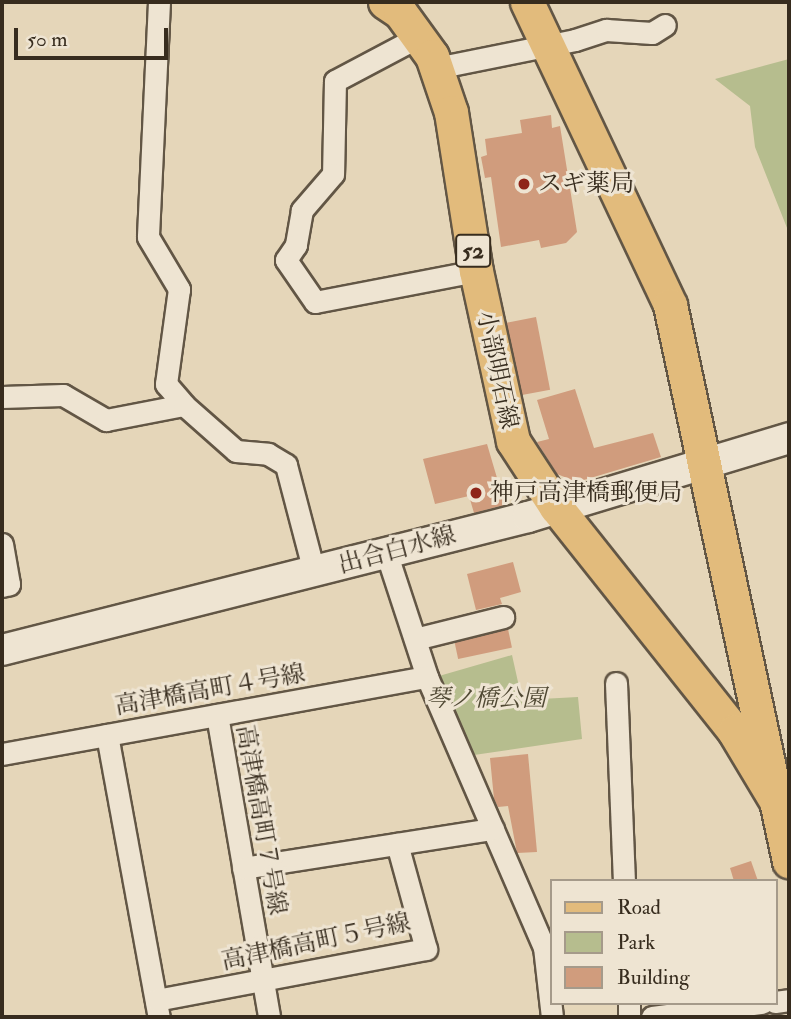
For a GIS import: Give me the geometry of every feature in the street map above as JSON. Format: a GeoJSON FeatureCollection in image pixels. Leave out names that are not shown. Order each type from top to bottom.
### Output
{"type":"FeatureCollection","features":[{"type":"Feature","properties":{"kind":"main road","name":"小部明石線"},"geometry":{"type":"LineString","coordinates":[[385,2],[418,37],[436,68],[451,112],[476,271],[513,441],[556,507],[734,731],[776,801]]}},
{"type":"Feature","properties":{"kind":"main road","name":"小部明石線"},"geometry":{"type":"LineString","coordinates":[[527,2],[670,305],[707,466],[789,861]]}},
{"type":"Feature","properties":{"kind":"street"},"geometry":{"type":"LineString","coordinates":[[159,2],[148,237],[179,289],[166,384],[184,405],[236,450],[268,454],[286,465],[314,572]]}},
{"type":"Feature","properties":{"kind":"street"},"geometry":{"type":"LineString","coordinates":[[436,68],[606,30],[652,33],[665,24]]}},
{"type":"Feature","properties":{"kind":"street"},"geometry":{"type":"LineString","coordinates":[[418,37],[335,81],[333,174],[302,210],[296,245],[286,260],[315,302],[476,271]]}},
{"type":"Feature","properties":{"kind":"street"},"geometry":{"type":"LineString","coordinates":[[2,397],[63,395],[106,420],[184,405]]}},
{"type":"Feature","properties":{"kind":"street","name":"出合白水線"},"geometry":{"type":"LineString","coordinates":[[2,650],[314,572],[556,507],[707,466],[789,438]]}},
{"type":"Feature","properties":{"kind":"street"},"geometry":{"type":"LineString","coordinates":[[2,544],[9,584],[2,586]]}},
{"type":"Feature","properties":{"kind":"street"},"geometry":{"type":"LineString","coordinates":[[386,552],[427,677],[544,947],[550,1000]]}},
{"type":"Feature","properties":{"kind":"street"},"geometry":{"type":"LineString","coordinates":[[415,639],[503,617]]}},
{"type":"Feature","properties":{"kind":"street","name":"高津橋高町４号線"},"geometry":{"type":"LineString","coordinates":[[2,754],[427,677]]}},
{"type":"Feature","properties":{"kind":"street"},"geometry":{"type":"LineString","coordinates":[[616,683],[624,879]]}},
{"type":"Feature","properties":{"kind":"street","name":"高津橋高町７号線"},"geometry":{"type":"LineString","coordinates":[[217,715],[268,1017]]}},
{"type":"Feature","properties":{"kind":"street"},"geometry":{"type":"LineString","coordinates":[[107,735],[158,1009]]}},
{"type":"Feature","properties":{"kind":"street"},"geometry":{"type":"LineString","coordinates":[[243,868],[493,829]]}},
{"type":"Feature","properties":{"kind":"street","name":"高津橋高町５号線"},"geometry":{"type":"LineString","coordinates":[[158,1009],[262,982],[426,949],[397,844]]}},
{"type":"Feature","properties":{"kind":"street"},"geometry":{"type":"LineString","coordinates":[[652,1017],[746,1005]]}},
{"type":"Feature","properties":{"kind":"green space"},"geometry":{"type":"Polygon","coordinates":[[[789,59],[789,233],[755,147],[750,106],[715,79],[789,59]]]}},
{"type":"Feature","properties":{"kind":"green space","name":"琴ノ橋公園"},"geometry":{"type":"Polygon","coordinates":[[[512,655],[522,700],[578,697],[582,739],[474,755],[439,676],[512,655]]]}},
{"type":"Feature","properties":{"kind":"building"},"geometry":{"type":"Polygon","coordinates":[[[551,115],[552,128],[560,126],[577,232],[566,243],[541,248],[539,240],[501,247],[491,177],[485,178],[481,157],[487,155],[485,139],[522,133],[520,120],[551,115]]]}},
{"type":"Feature","properties":{"kind":"building"},"geometry":{"type":"Polygon","coordinates":[[[536,317],[550,390],[521,395],[507,323],[536,317]]]}},
{"type":"Feature","properties":{"kind":"building"},"geometry":{"type":"Polygon","coordinates":[[[575,389],[594,448],[653,433],[661,457],[577,482],[557,474],[537,442],[549,439],[537,400],[575,389]]]}},
{"type":"Feature","properties":{"kind":"building"},"geometry":{"type":"Polygon","coordinates":[[[487,444],[505,505],[474,513],[469,496],[435,504],[423,459],[487,444]]]}},
{"type":"Feature","properties":{"kind":"building"},"geometry":{"type":"Polygon","coordinates":[[[513,562],[521,592],[500,598],[502,604],[476,610],[467,574],[513,562]]]}},
{"type":"Feature","properties":{"kind":"building"},"geometry":{"type":"Polygon","coordinates":[[[508,629],[512,648],[458,659],[454,640],[508,629]]]}},
{"type":"Feature","properties":{"kind":"building"},"geometry":{"type":"Polygon","coordinates":[[[528,754],[537,852],[517,853],[508,806],[498,807],[494,799],[490,758],[528,754]]]}},
{"type":"Feature","properties":{"kind":"building"},"geometry":{"type":"Polygon","coordinates":[[[751,861],[757,879],[733,879],[730,868],[751,861]]]}},
{"type":"Feature","properties":{"kind":"place","name":"スギ薬局"},"geometry":{"type":"Point","coordinates":[524,184]}},
{"type":"Feature","properties":{"kind":"place","name":"神戸高津橋郵便局"},"geometry":{"type":"Point","coordinates":[476,493]}}]}
